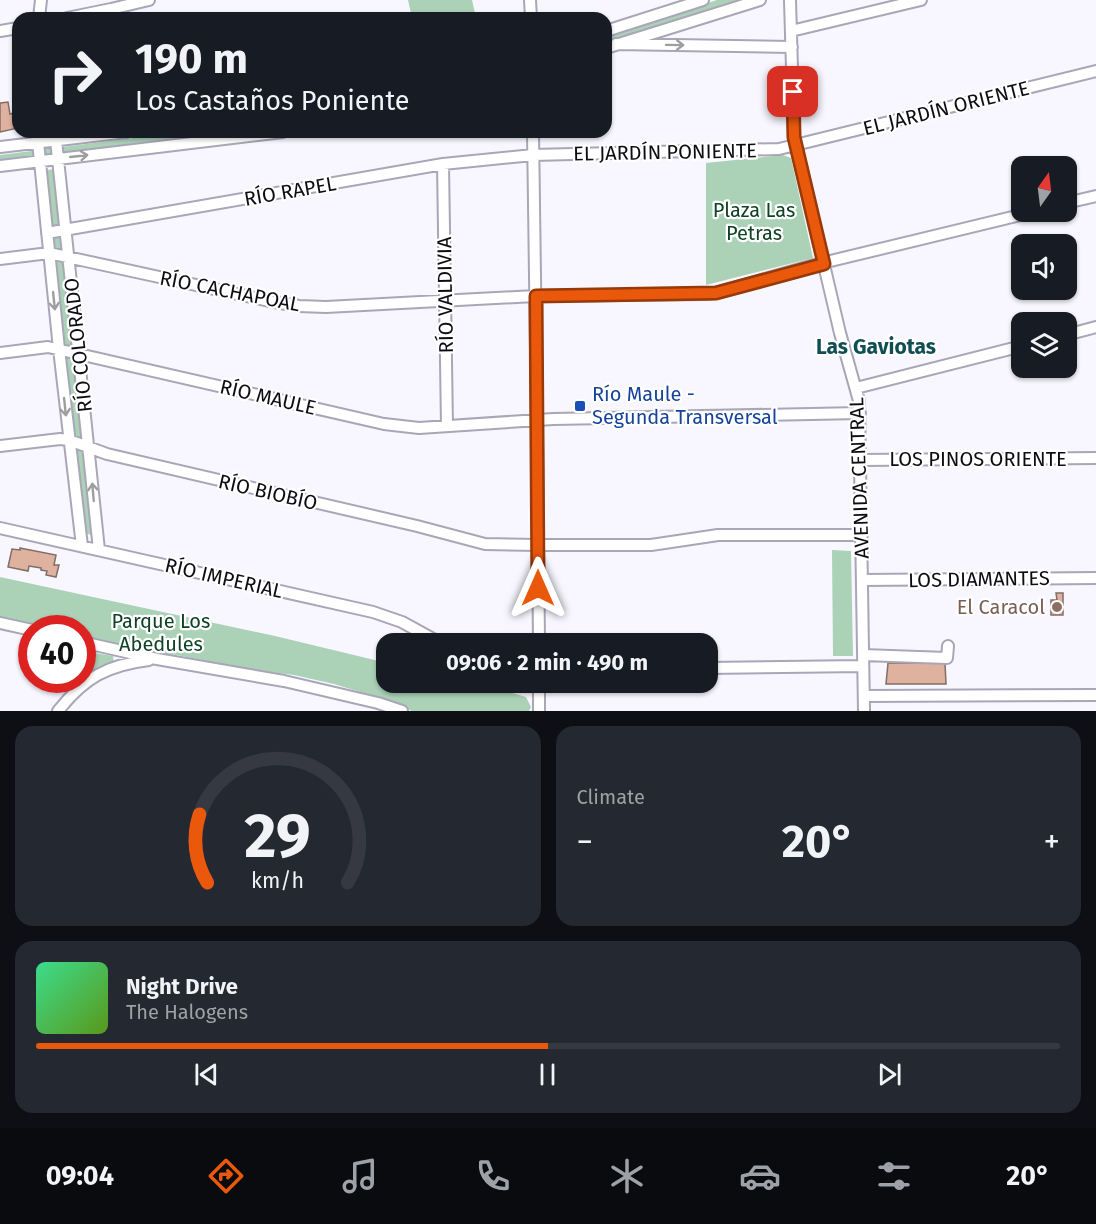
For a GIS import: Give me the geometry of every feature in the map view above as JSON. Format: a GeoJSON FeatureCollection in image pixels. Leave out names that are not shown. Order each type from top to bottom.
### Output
{"type":"FeatureCollection","features":[{"type":"Feature","properties":{"kind":"street"},"geometry":{"type":"LineString","coordinates":[[88,12],[112,5],[148,0]]}},
{"type":"Feature","properties":{"kind":"street"},"geometry":{"type":"LineString","coordinates":[[612,29],[703,0]]}},
{"type":"Feature","properties":{"kind":"street"},"geometry":{"type":"LineString","coordinates":[[612,46],[760,0]]}},
{"type":"Feature","properties":{"kind":"street","name":"AVENIDA CENTRAL"},"geometry":{"type":"LineString","coordinates":[[790,0],[794,137],[840,333],[856,388],[860,413],[864,711]]}},
{"type":"Feature","properties":{"kind":"street"},"geometry":{"type":"LineString","coordinates":[[791,31],[921,0]]}},
{"type":"Feature","properties":{"kind":"street"},"geometry":{"type":"LineString","coordinates":[[612,46],[792,47]]}},
{"type":"Feature","properties":{"kind":"street","name":"EL JARDÍN ORIENTE"},"geometry":{"type":"LineString","coordinates":[[796,145],[1096,71]]}},
{"type":"Feature","properties":{"kind":"street"},"geometry":{"type":"LineString","coordinates":[[0,147],[40,139],[74,138]]}},
{"type":"Feature","properties":{"kind":"street"},"geometry":{"type":"LineString","coordinates":[[0,166],[230,138]]}},
{"type":"Feature","properties":{"kind":"street"},"geometry":{"type":"LineString","coordinates":[[533,138],[539,633]]}},
{"type":"Feature","properties":{"kind":"street","name":"RÍO COLORADO"},"geometry":{"type":"LineString","coordinates":[[40,139],[49,253],[82,546]]}},
{"type":"Feature","properties":{"kind":"street","name":"RÍO COLORADO"},"geometry":{"type":"LineString","coordinates":[[56,140],[99,550]]}},
{"type":"Feature","properties":{"kind":"street","name":"EL JARDÍN PONIENTE"},"geometry":{"type":"LineString","coordinates":[[533,155],[779,149],[796,145]]}},
{"type":"Feature","properties":{"kind":"street","name":"RÍO RAPEL"},"geometry":{"type":"LineString","coordinates":[[47,233],[443,164],[533,155]]}},
{"type":"Feature","properties":{"kind":"street","name":"RÍO VALDIVIA"},"geometry":{"type":"LineString","coordinates":[[443,164],[447,426]]}},
{"type":"Feature","properties":{"kind":"street"},"geometry":{"type":"LineString","coordinates":[[1077,200],[1096,196]]}},
{"type":"Feature","properties":{"kind":"street","name":"RÍO CACHAPOAL"},"geometry":{"type":"LineString","coordinates":[[0,259],[49,253],[299,306],[445,302],[536,296],[716,293],[1011,217]]}},
{"type":"Feature","properties":{"kind":"street"},"geometry":{"type":"LineString","coordinates":[[1077,332],[1096,327]]}},
{"type":"Feature","properties":{"kind":"street","name":"RÍO MAULE"},"geometry":{"type":"LineString","coordinates":[[0,353],[48,347],[384,424],[419,428],[537,420],[860,413]]}},
{"type":"Feature","properties":{"kind":"street"},"geometry":{"type":"LineString","coordinates":[[856,388],[1011,349]]}},
{"type":"Feature","properties":{"kind":"street","name":"RÍO BIOBÍO"},"geometry":{"type":"LineString","coordinates":[[0,446],[69,440],[107,454],[485,544],[651,545],[718,535],[862,535]]}},
{"type":"Feature","properties":{"kind":"street","name":"LOS PINOS ORIENTE"},"geometry":{"type":"LineString","coordinates":[[860,460],[1096,458]]}},
{"type":"Feature","properties":{"kind":"street","name":"RÍO IMPERIAL"},"geometry":{"type":"LineString","coordinates":[[0,528],[374,612],[402,622],[422,633]]}},
{"type":"Feature","properties":{"kind":"street","name":"LOS DIAMANTES"},"geometry":{"type":"LineString","coordinates":[[862,580],[1096,578]]}},
{"type":"Feature","properties":{"kind":"street"},"geometry":{"type":"LineString","coordinates":[[0,622],[18,626]]}},
{"type":"Feature","properties":{"kind":"street"},"geometry":{"type":"LineString","coordinates":[[96,645],[157,659],[284,681],[378,703],[402,711]]}},
{"type":"Feature","properties":{"kind":"street"},"geometry":{"type":"LineString","coordinates":[[718,668],[947,658],[948,646]]}},
{"type":"Feature","properties":{"kind":"street"},"geometry":{"type":"LineString","coordinates":[[96,676],[113,668],[157,659]]}},
{"type":"Feature","properties":{"kind":"street"},"geometry":{"type":"LineString","coordinates":[[58,711],[74,693]]}},
{"type":"Feature","properties":{"kind":"street"},"geometry":{"type":"LineString","coordinates":[[539,693],[539,710]]}},
{"type":"Feature","properties":{"kind":"street"},"geometry":{"type":"LineString","coordinates":[[864,696],[1096,695]]}},
{"type":"Feature","properties":{"kind":"green space"},"geometry":{"type":"Polygon","coordinates":[[[408,0],[472,0],[475,12],[411,12],[408,0]]]}},
{"type":"Feature","properties":{"kind":"green space"},"geometry":{"type":"Polygon","coordinates":[[[717,0],[747,0],[612,43],[612,34],[717,0]]]}},
{"type":"Feature","properties":{"kind":"green space"},"geometry":{"type":"Polygon","coordinates":[[[134,138],[178,138],[0,160],[0,155],[134,138]]]}},
{"type":"Feature","properties":{"kind":"green space","name":"Plaza Las Petras"},"geometry":{"type":"Polygon","coordinates":[[[783,155],[791,158],[813,258],[706,285],[706,163],[783,155]]]}},
{"type":"Feature","properties":{"kind":"green space"},"geometry":{"type":"Polygon","coordinates":[[[56,169],[93,535],[83,533],[47,170],[56,169]]]}},
{"type":"Feature","properties":{"kind":"green space"},"geometry":{"type":"Polygon","coordinates":[[[832,550],[851,551],[853,656],[833,656],[832,550]]]}},
{"type":"Feature","properties":{"kind":"green space","name":"Parque Los Abedules"},"geometry":{"type":"Polygon","coordinates":[[[0,577],[275,636],[376,660],[376,693],[510,693],[526,697],[531,707],[529,711],[412,711],[380,698],[334,684],[294,675],[159,653],[96,639],[96,615],[18,615],[18,621],[0,617],[0,577]]]}},
{"type":"Feature","properties":{"kind":"green space"},"geometry":{"type":"Polygon","coordinates":[[[96,653],[113,656],[114,663],[96,672],[96,653]]]}},
{"type":"Feature","properties":{"kind":"building"},"geometry":{"type":"Polygon","coordinates":[[[8,102],[10,114],[12,114],[12,129],[0,132],[0,103],[8,102]]]}},
{"type":"Feature","properties":{"kind":"building"},"geometry":{"type":"Polygon","coordinates":[[[20,548],[56,555],[54,565],[59,565],[56,577],[46,575],[47,571],[41,568],[29,566],[28,571],[8,567],[12,549],[20,550],[20,548]]]}},
{"type":"Feature","properties":{"kind":"building","name":"El Caracol"},"geometry":{"type":"Polygon","coordinates":[[[1056,593],[1063,593],[1063,615],[1051,615],[1051,600],[1057,600],[1056,593]]]}},
{"type":"Feature","properties":{"kind":"building"},"geometry":{"type":"Polygon","coordinates":[[[888,663],[945,663],[946,684],[886,684],[888,663]]]}},
{"type":"Feature","properties":{"kind":"place","name":"Río Maule - Segunda Transversal"},"geometry":{"type":"Point","coordinates":[580,406]}},
{"type":"Feature","properties":{"kind":"place","name":"El Caracol"},"geometry":{"type":"Point","coordinates":[1057,607]}},
{"type":"Feature","properties":{"kind":"district","name":"Las Gaviotas"},"geometry":{"type":"Point","coordinates":[876,347]}},
{"type":"Feature","properties":{"kind":"route"},"geometry":{"type":"LineString","coordinates":[[538,588],[536,296],[707,294],[824,264],[794,137],[793,92]]}}]}
